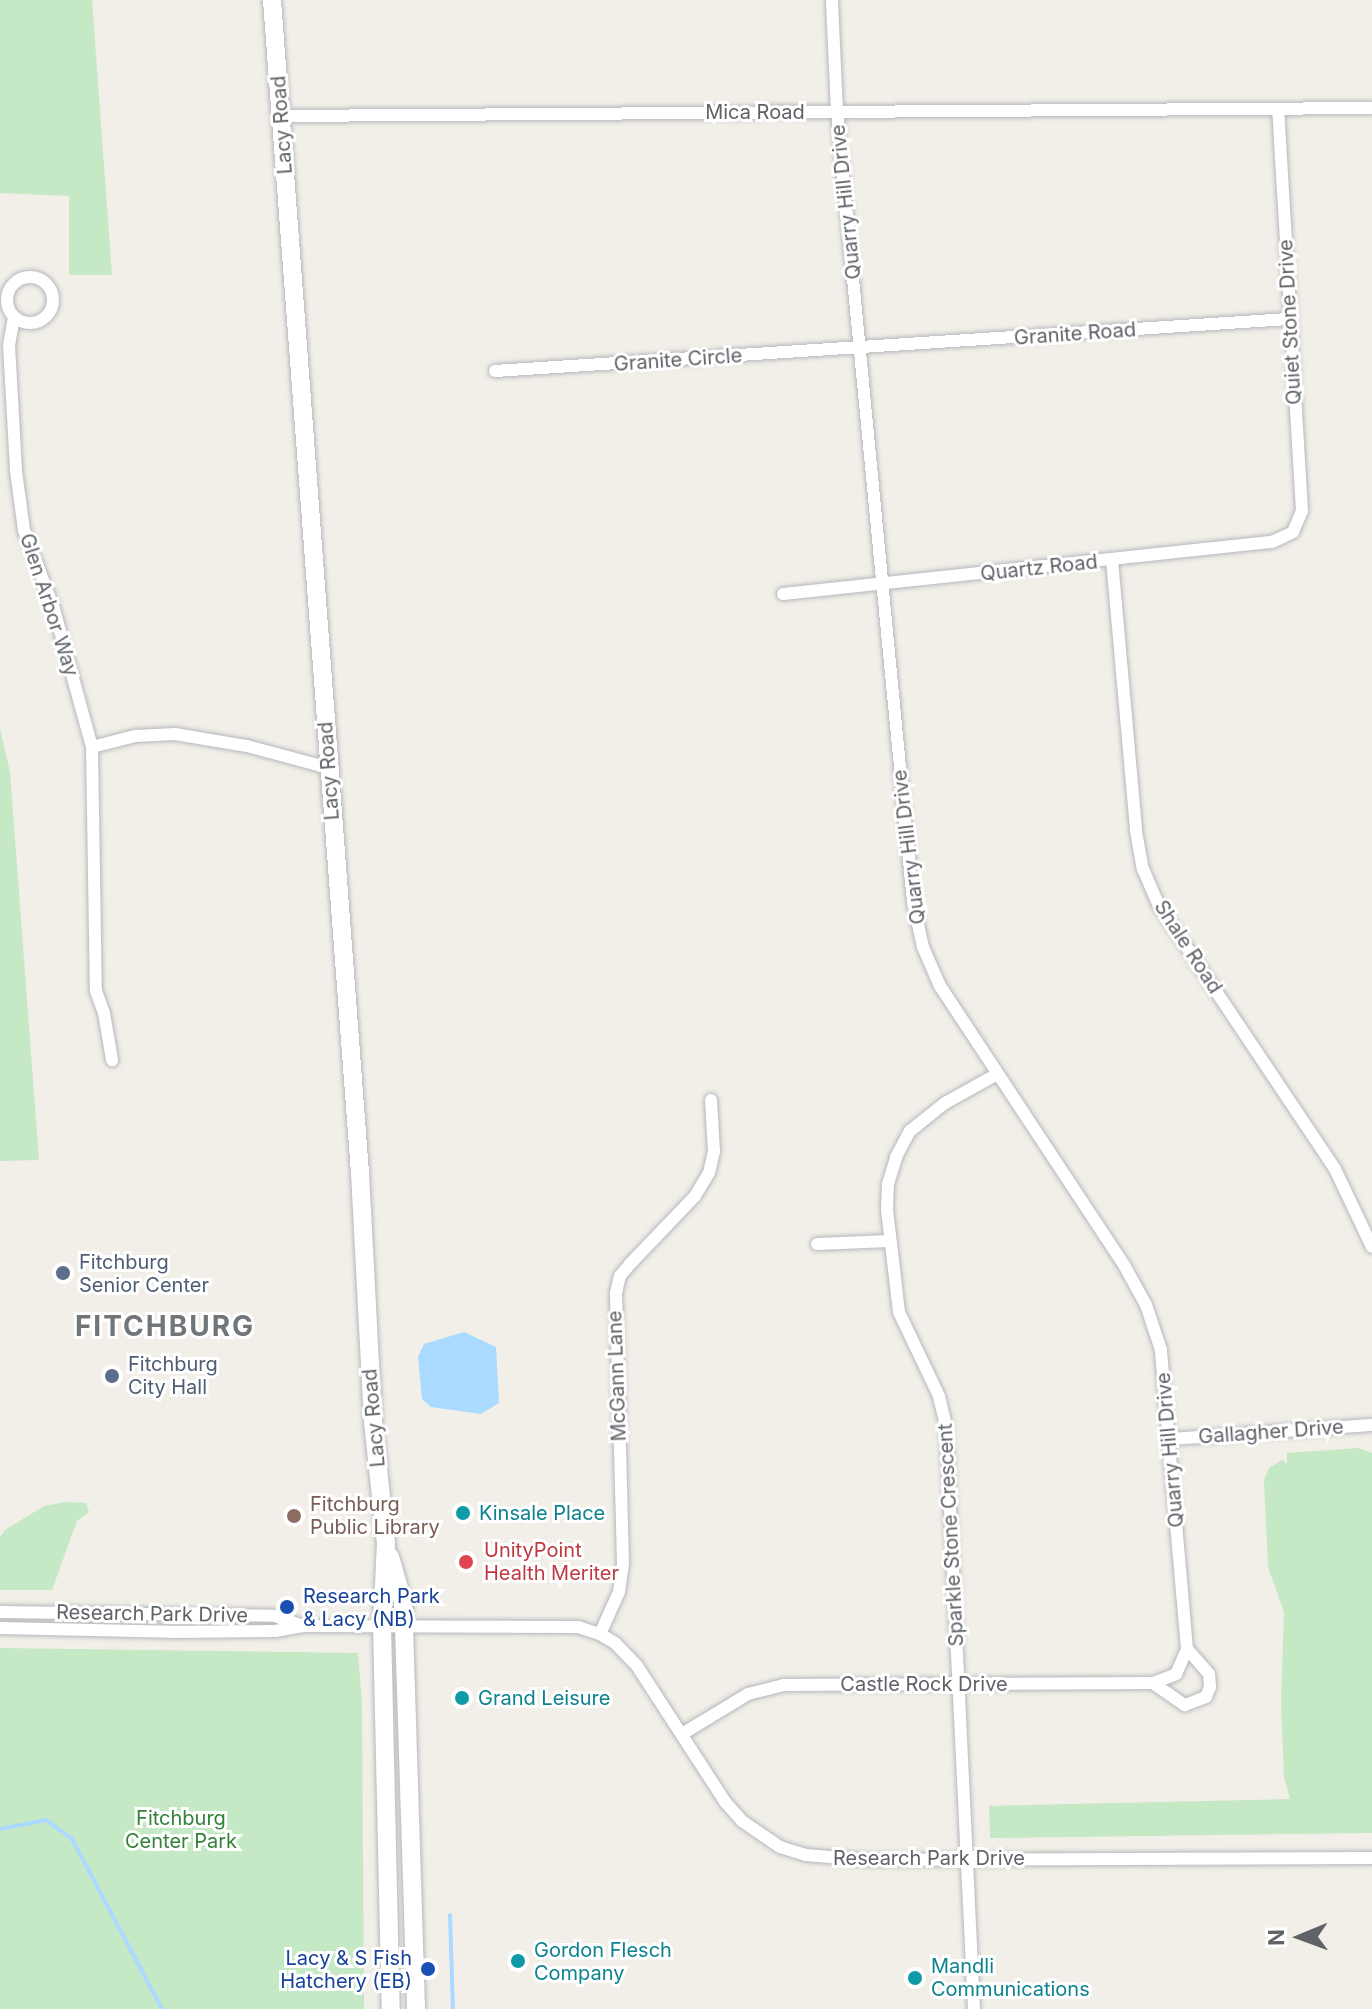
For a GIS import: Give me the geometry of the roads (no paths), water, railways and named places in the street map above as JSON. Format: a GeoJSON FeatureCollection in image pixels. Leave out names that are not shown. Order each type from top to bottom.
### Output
{"type":"FeatureCollection","features":[{"type":"Feature","properties":{"kind":"main road","name":"Lacy Road"},"geometry":{"type":"LineString","coordinates":[[272,0],[360,1173],[373,1422],[386,1543],[382,1626],[391,2009]]}},
{"type":"Feature","properties":{"kind":"main road","name":"Lacy Road"},"geometry":{"type":"LineString","coordinates":[[386,1543],[403,1602],[416,2009]]}},
{"type":"Feature","properties":{"kind":"street","name":"Quarry Hill Drive"},"geometry":{"type":"LineString","coordinates":[[832,0],[837,112],[908,861],[923,947],[940,986],[1124,1265],[1146,1305],[1161,1350],[1170,1439],[1187,1649],[1176,1674]]}},
{"type":"Feature","properties":{"kind":"street","name":"Mica Road"},"geometry":{"type":"LineString","coordinates":[[282,116],[1372,108]]}},
{"type":"Feature","properties":{"kind":"street","name":"Quiet Stone Drive"},"geometry":{"type":"LineString","coordinates":[[1278,109],[1302,511],[1293,532]]}},
{"type":"Feature","properties":{"kind":"street","name":"Glen Arbor Way"},"geometry":{"type":"LineString","coordinates":[[14,317],[9,345],[16,471],[24,530],[54,609],[92,747],[96,991],[104,1013],[112,1060]]}},
{"type":"Feature","properties":{"kind":"street","name":"Granite Road"},"geometry":{"type":"LineString","coordinates":[[861,348],[1289,319]]}},
{"type":"Feature","properties":{"kind":"street","name":"Granite Circle"},"geometry":{"type":"LineString","coordinates":[[495,371],[861,348]]}},
{"type":"Feature","properties":{"kind":"street","name":"Quartz Road"},"geometry":{"type":"LineString","coordinates":[[783,594],[1272,542],[1293,532]]}},
{"type":"Feature","properties":{"kind":"street","name":"Shale Road"},"geometry":{"type":"LineString","coordinates":[[1112,560],[1136,831],[1143,869],[1159,906],[1335,1169],[1372,1247]]}},
{"type":"Feature","properties":{"kind":"street"},"geometry":{"type":"LineString","coordinates":[[92,747],[135,736],[175,734],[247,746],[329,768]]}},
{"type":"Feature","properties":{"kind":"street","name":"Sparkle Stone Crescent"},"geometry":{"type":"LineString","coordinates":[[974,2009],[946,1425],[939,1396],[899,1312],[889,1241],[888,1184],[896,1157],[910,1131],[945,1103],[997,1074]]}},
{"type":"Feature","properties":{"kind":"street","name":"McGann Lane"},"geometry":{"type":"LineString","coordinates":[[600,1634],[619,1592],[623,1563],[616,1293],[620,1276],[695,1196],[709,1173],[714,1151],[711,1100]]}},
{"type":"Feature","properties":{"kind":"street"},"geometry":{"type":"LineString","coordinates":[[817,1244],[889,1241]]}},
{"type":"Feature","properties":{"kind":"street","name":"Gallagher Drive"},"geometry":{"type":"LineString","coordinates":[[1170,1439],[1372,1425]]}},
{"type":"Feature","properties":{"kind":"street","name":"Research Park Drive"},"geometry":{"type":"LineString","coordinates":[[0,1612],[275,1616],[303,1626]]}},
{"type":"Feature","properties":{"kind":"street","name":"Research Park Drive"},"geometry":{"type":"LineString","coordinates":[[0,1628],[260,1632],[303,1626],[561,1626],[600,1634],[637,1666],[742,1821],[780,1847],[832,1859],[1372,1858]]}},
{"type":"Feature","properties":{"kind":"street"},"geometry":{"type":"LineString","coordinates":[[1153,1683],[1185,1705],[1206,1697],[1210,1687],[1209,1674],[1187,1649]]}},
{"type":"Feature","properties":{"kind":"street","name":"Castle Rock Drive"},"geometry":{"type":"LineString","coordinates":[[682,1734],[748,1694],[783,1685],[1153,1683],[1176,1674]]}},
{"type":"Feature","properties":{"kind":"water"},"geometry":{"type":"Polygon","coordinates":[[[464,1332],[496,1347],[499,1403],[481,1414],[431,1407],[422,1399],[418,1357],[424,1344],[464,1332]]]}},
{"type":"Feature","properties":{"kind":"waterway"},"geometry":{"type":"LineString","coordinates":[[0,1829],[46,1820],[72,1839],[162,2009]]}},
{"type":"Feature","properties":{"kind":"waterway"},"geometry":{"type":"LineString","coordinates":[[450,1915],[453,2009]]}},
{"type":"Feature","properties":{"kind":"place","name":"Fitchburg Senior Center"},"geometry":{"type":"Point","coordinates":[63,1273]}},
{"type":"Feature","properties":{"kind":"place","name":"Fitchburg City Hall"},"geometry":{"type":"Point","coordinates":[112,1376]}},
{"type":"Feature","properties":{"kind":"place","name":"Kinsale Place"},"geometry":{"type":"Point","coordinates":[463,1513]}},
{"type":"Feature","properties":{"kind":"place","name":"Fitchburg Public Library"},"geometry":{"type":"Point","coordinates":[294,1516]}},
{"type":"Feature","properties":{"kind":"place","name":"UnityPoint Health Meriter"},"geometry":{"type":"Point","coordinates":[466,1562]}},
{"type":"Feature","properties":{"kind":"place","name":"Research Park & Lacy (NB)"},"geometry":{"type":"Point","coordinates":[287,1607]}},
{"type":"Feature","properties":{"kind":"place","name":"Grand Leisure"},"geometry":{"type":"Point","coordinates":[462,1698]}},
{"type":"Feature","properties":{"kind":"place","name":"Gordon Flesch Company"},"geometry":{"type":"Point","coordinates":[518,1961]}},
{"type":"Feature","properties":{"kind":"place","name":"Lacy & S Fish Hatchery (EB)"},"geometry":{"type":"Point","coordinates":[428,1969]}},
{"type":"Feature","properties":{"kind":"place","name":"Mandli Communications"},"geometry":{"type":"Point","coordinates":[915,1978]}},
{"type":"Feature","properties":{"kind":"district","name":"FITCHBURG"},"geometry":{"type":"Point","coordinates":[165,1326]}},
{"type":"Feature","properties":{"kind":"park label","name":"Fitchburg Center Park"},"geometry":{"type":"Point","coordinates":[181,1830]}}]}
